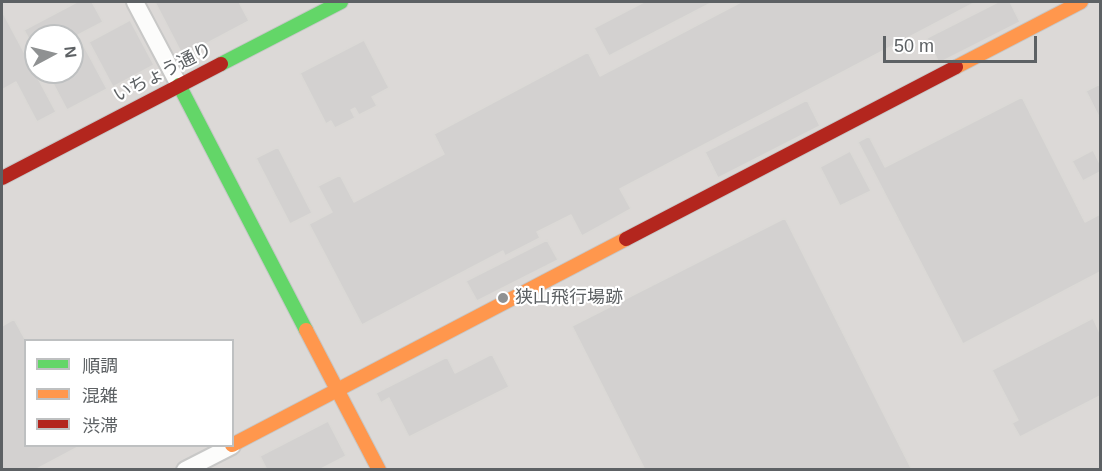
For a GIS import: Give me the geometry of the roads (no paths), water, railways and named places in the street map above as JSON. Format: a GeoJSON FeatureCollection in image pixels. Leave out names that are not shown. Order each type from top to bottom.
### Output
{"type":"FeatureCollection","features":[{"type":"Feature","properties":{"kind":"street"},"geometry":{"type":"LineString","coordinates":[[135,2],[379,470]]}},
{"type":"Feature","properties":{"kind":"street","name":"いちょう通り"},"geometry":{"type":"LineString","coordinates":[[2,178],[341,2]]}},
{"type":"Feature","properties":{"kind":"street"},"geometry":{"type":"LineString","coordinates":[[234,444],[1081,2]]}},
{"type":"Feature","properties":{"kind":"street"},"geometry":{"type":"LineString","coordinates":[[185,470],[228,447]]}},
{"type":"Feature","properties":{"kind":"place","name":"狭山飛行場跡"},"geometry":{"type":"Point","coordinates":[503,298]}}]}
